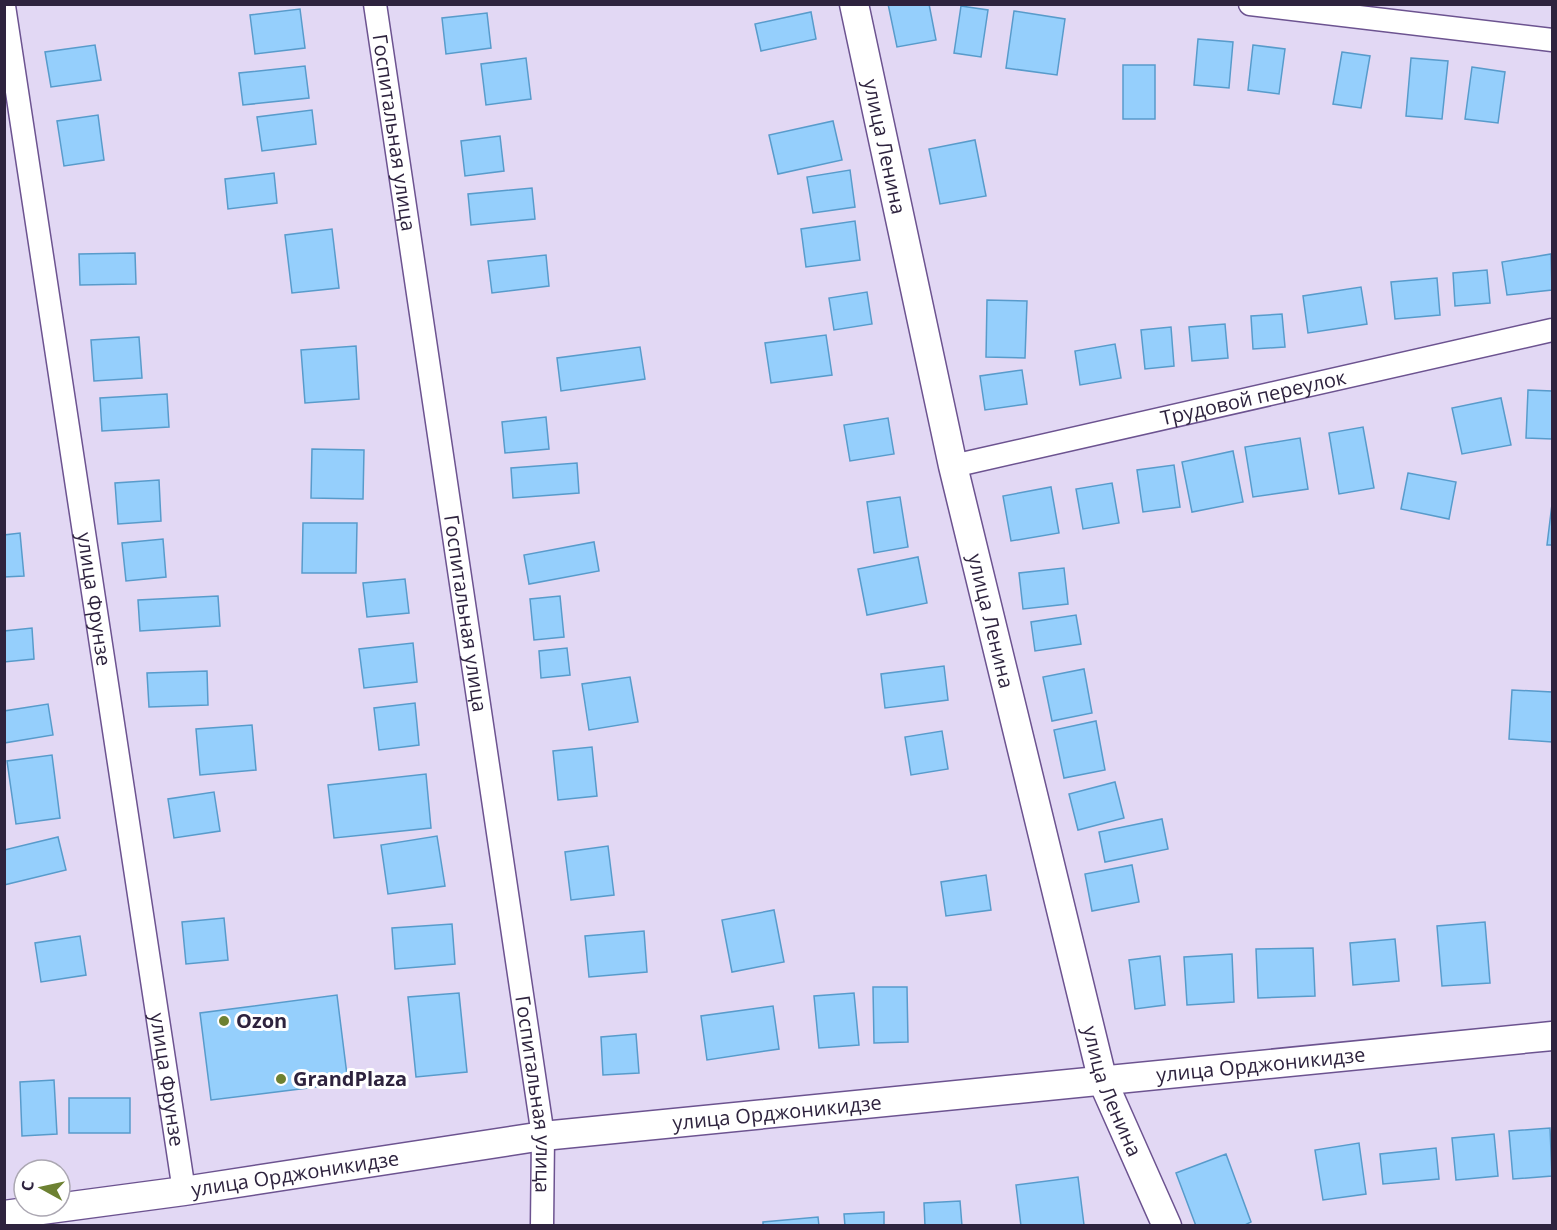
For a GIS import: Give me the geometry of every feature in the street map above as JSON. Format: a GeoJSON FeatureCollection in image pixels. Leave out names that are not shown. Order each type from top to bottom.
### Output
{"type":"FeatureCollection","features":[{"type":"Feature","properties":{"kind":"street","name":"Госпитальная улица"},"geometry":{"type":"LineString","coordinates":[[375,4],[543,1136],[542,1226]]}},
{"type":"Feature","properties":{"kind":"street","name":"улица Ленина"},"geometry":{"type":"LineString","coordinates":[[854,4],[953,466],[1103,1082],[1167,1226]]}},
{"type":"Feature","properties":{"kind":"street"},"geometry":{"type":"LineString","coordinates":[[1250,4],[1552,40]]}},
{"type":"Feature","properties":{"kind":"street","name":"улица Фрунзе"},"geometry":{"type":"LineString","coordinates":[[4,6],[184,1191]]}},
{"type":"Feature","properties":{"kind":"street","name":"Трудовой переулок"},"geometry":{"type":"LineString","coordinates":[[953,466],[1552,330]]}},
{"type":"Feature","properties":{"kind":"street","name":"улица Орджоникидзе"},"geometry":{"type":"LineString","coordinates":[[4,1215],[184,1191],[543,1136],[1552,1036]]}},
{"type":"Feature","properties":{"kind":"building"},"geometry":{"type":"Polygon","coordinates":[[[888,4],[929,4],[936,40],[897,47],[888,4]]]}},
{"type":"Feature","properties":{"kind":"building"},"geometry":{"type":"Polygon","coordinates":[[[961,6],[988,10],[981,57],[954,53],[961,6]]]}},
{"type":"Feature","properties":{"kind":"building"},"geometry":{"type":"Polygon","coordinates":[[[300,9],[305,48],[255,54],[250,15],[300,9]]]}},
{"type":"Feature","properties":{"kind":"building"},"geometry":{"type":"Polygon","coordinates":[[[1014,11],[1065,19],[1057,75],[1006,68],[1014,11]]]}},
{"type":"Feature","properties":{"kind":"building"},"geometry":{"type":"Polygon","coordinates":[[[811,12],[816,39],[761,51],[755,24],[811,12]]]}},
{"type":"Feature","properties":{"kind":"building"},"geometry":{"type":"Polygon","coordinates":[[[487,13],[491,48],[446,54],[442,18],[487,13]]]}},
{"type":"Feature","properties":{"kind":"building"},"geometry":{"type":"Polygon","coordinates":[[[1198,39],[1233,42],[1229,88],[1194,85],[1198,39]]]}},
{"type":"Feature","properties":{"kind":"building"},"geometry":{"type":"Polygon","coordinates":[[[95,45],[101,80],[51,87],[45,52],[95,45]]]}},
{"type":"Feature","properties":{"kind":"building"},"geometry":{"type":"Polygon","coordinates":[[[1253,45],[1285,49],[1279,94],[1248,90],[1253,45]]]}},
{"type":"Feature","properties":{"kind":"building"},"geometry":{"type":"Polygon","coordinates":[[[1342,52],[1370,56],[1361,108],[1333,104],[1342,52]]]}},
{"type":"Feature","properties":{"kind":"building"},"geometry":{"type":"Polygon","coordinates":[[[526,58],[531,99],[486,105],[481,64],[526,58]]]}},
{"type":"Feature","properties":{"kind":"building"},"geometry":{"type":"Polygon","coordinates":[[[1411,58],[1448,61],[1442,119],[1406,116],[1411,58]]]}},
{"type":"Feature","properties":{"kind":"building"},"geometry":{"type":"Polygon","coordinates":[[[1123,65],[1155,65],[1155,119],[1123,119],[1123,65]]]}},
{"type":"Feature","properties":{"kind":"building"},"geometry":{"type":"Polygon","coordinates":[[[305,66],[309,98],[243,105],[239,73],[305,66]]]}},
{"type":"Feature","properties":{"kind":"building"},"geometry":{"type":"Polygon","coordinates":[[[1472,67],[1505,72],[1498,123],[1465,119],[1472,67]]]}},
{"type":"Feature","properties":{"kind":"building"},"geometry":{"type":"Polygon","coordinates":[[[312,110],[316,144],[262,151],[257,117],[312,110]]]}},
{"type":"Feature","properties":{"kind":"building"},"geometry":{"type":"Polygon","coordinates":[[[98,115],[104,160],[64,166],[57,121],[98,115]]]}},
{"type":"Feature","properties":{"kind":"building"},"geometry":{"type":"Polygon","coordinates":[[[833,121],[842,160],[778,174],[769,135],[833,121]]]}},
{"type":"Feature","properties":{"kind":"building"},"geometry":{"type":"Polygon","coordinates":[[[500,136],[504,171],[465,176],[461,141],[500,136]]]}},
{"type":"Feature","properties":{"kind":"building"},"geometry":{"type":"Polygon","coordinates":[[[975,140],[986,196],[940,204],[929,149],[975,140]]]}},
{"type":"Feature","properties":{"kind":"building"},"geometry":{"type":"Polygon","coordinates":[[[850,170],[855,207],[813,213],[807,177],[850,170]]]}},
{"type":"Feature","properties":{"kind":"building"},"geometry":{"type":"Polygon","coordinates":[[[274,173],[277,203],[228,209],[225,179],[274,173]]]}},
{"type":"Feature","properties":{"kind":"building"},"geometry":{"type":"Polygon","coordinates":[[[532,188],[535,219],[471,225],[468,194],[532,188]]]}},
{"type":"Feature","properties":{"kind":"building"},"geometry":{"type":"Polygon","coordinates":[[[855,221],[860,260],[806,267],[801,229],[855,221]]]}},
{"type":"Feature","properties":{"kind":"building"},"geometry":{"type":"Polygon","coordinates":[[[332,229],[339,288],[292,293],[285,235],[332,229]]]}},
{"type":"Feature","properties":{"kind":"building"},"geometry":{"type":"Polygon","coordinates":[[[135,253],[136,284],[80,285],[79,254],[135,253]]]}},
{"type":"Feature","properties":{"kind":"building"},"geometry":{"type":"Polygon","coordinates":[[[1551,254],[1552,290],[1507,295],[1502,262],[1551,254]]]}},
{"type":"Feature","properties":{"kind":"building"},"geometry":{"type":"Polygon","coordinates":[[[546,255],[549,286],[492,293],[488,261],[546,255]]]}},
{"type":"Feature","properties":{"kind":"building"},"geometry":{"type":"Polygon","coordinates":[[[1487,270],[1490,303],[1455,306],[1453,273],[1487,270]]]}},
{"type":"Feature","properties":{"kind":"building"},"geometry":{"type":"Polygon","coordinates":[[[1437,278],[1440,315],[1395,319],[1391,282],[1437,278]]]}},
{"type":"Feature","properties":{"kind":"building"},"geometry":{"type":"Polygon","coordinates":[[[1361,287],[1367,324],[1308,333],[1303,296],[1361,287]]]}},
{"type":"Feature","properties":{"kind":"building"},"geometry":{"type":"Polygon","coordinates":[[[867,292],[872,324],[834,330],[829,298],[867,292]]]}},
{"type":"Feature","properties":{"kind":"building"},"geometry":{"type":"Polygon","coordinates":[[[987,300],[1027,301],[1025,358],[986,357],[987,300]]]}},
{"type":"Feature","properties":{"kind":"building"},"geometry":{"type":"Polygon","coordinates":[[[1282,314],[1285,347],[1253,349],[1251,316],[1282,314]]]}},
{"type":"Feature","properties":{"kind":"building"},"geometry":{"type":"Polygon","coordinates":[[[1225,324],[1228,358],[1192,361],[1189,327],[1225,324]]]}},
{"type":"Feature","properties":{"kind":"building"},"geometry":{"type":"Polygon","coordinates":[[[1171,327],[1174,366],[1145,369],[1141,330],[1171,327]]]}},
{"type":"Feature","properties":{"kind":"building"},"geometry":{"type":"Polygon","coordinates":[[[826,335],[832,375],[771,383],[765,343],[826,335]]]}},
{"type":"Feature","properties":{"kind":"building"},"geometry":{"type":"Polygon","coordinates":[[[139,337],[142,378],[94,381],[91,340],[139,337]]]}},
{"type":"Feature","properties":{"kind":"building"},"geometry":{"type":"Polygon","coordinates":[[[1115,344],[1121,378],[1080,385],[1075,351],[1115,344]]]}},
{"type":"Feature","properties":{"kind":"building"},"geometry":{"type":"Polygon","coordinates":[[[356,346],[359,399],[305,403],[301,350],[356,346]]]}},
{"type":"Feature","properties":{"kind":"building"},"geometry":{"type":"Polygon","coordinates":[[[640,347],[645,379],[561,391],[557,358],[640,347]]]}},
{"type":"Feature","properties":{"kind":"building"},"geometry":{"type":"Polygon","coordinates":[[[1022,370],[1027,404],[985,410],[980,376],[1022,370]]]}},
{"type":"Feature","properties":{"kind":"building"},"geometry":{"type":"Polygon","coordinates":[[[1528,390],[1552,391],[1552,439],[1526,438],[1528,390]]]}},
{"type":"Feature","properties":{"kind":"building"},"geometry":{"type":"Polygon","coordinates":[[[167,394],[169,427],[102,431],[100,398],[167,394]]]}},
{"type":"Feature","properties":{"kind":"building"},"geometry":{"type":"Polygon","coordinates":[[[1501,398],[1511,445],[1462,454],[1452,408],[1501,398]]]}},
{"type":"Feature","properties":{"kind":"building"},"geometry":{"type":"Polygon","coordinates":[[[546,417],[549,449],[505,453],[502,422],[546,417]]]}},
{"type":"Feature","properties":{"kind":"building"},"geometry":{"type":"Polygon","coordinates":[[[888,418],[894,454],[850,461],[844,425],[888,418]]]}},
{"type":"Feature","properties":{"kind":"building"},"geometry":{"type":"Polygon","coordinates":[[[1363,427],[1374,488],[1339,494],[1329,433],[1363,427]]]}},
{"type":"Feature","properties":{"kind":"building"},"geometry":{"type":"Polygon","coordinates":[[[1300,438],[1308,489],[1253,497],[1245,447],[1300,438]]]}},
{"type":"Feature","properties":{"kind":"building"},"geometry":{"type":"Polygon","coordinates":[[[312,449],[364,450],[363,499],[311,498],[312,449]]]}},
{"type":"Feature","properties":{"kind":"building"},"geometry":{"type":"Polygon","coordinates":[[[1233,451],[1243,502],[1192,512],[1182,462],[1233,451]]]}},
{"type":"Feature","properties":{"kind":"building"},"geometry":{"type":"Polygon","coordinates":[[[577,463],[579,493],[513,498],[511,468],[577,463]]]}},
{"type":"Feature","properties":{"kind":"building"},"geometry":{"type":"Polygon","coordinates":[[[1174,465],[1180,507],[1143,512],[1137,470],[1174,465]]]}},
{"type":"Feature","properties":{"kind":"building"},"geometry":{"type":"Polygon","coordinates":[[[1408,473],[1456,482],[1449,519],[1401,509],[1408,473]]]}},
{"type":"Feature","properties":{"kind":"building"},"geometry":{"type":"Polygon","coordinates":[[[159,480],[161,521],[118,524],[115,483],[159,480]]]}},
{"type":"Feature","properties":{"kind":"building"},"geometry":{"type":"Polygon","coordinates":[[[1112,483],[1119,523],[1083,529],[1076,489],[1112,483]]]}},
{"type":"Feature","properties":{"kind":"building"},"geometry":{"type":"Polygon","coordinates":[[[1051,487],[1059,533],[1011,541],[1003,496],[1051,487]]]}},
{"type":"Feature","properties":{"kind":"building"},"geometry":{"type":"Polygon","coordinates":[[[900,497],[908,547],[874,553],[867,502],[900,497]]]}},
{"type":"Feature","properties":{"kind":"building"},"geometry":{"type":"Polygon","coordinates":[[[1552,504],[1552,545],[1547,545],[1552,504]]]}},
{"type":"Feature","properties":{"kind":"building"},"geometry":{"type":"Polygon","coordinates":[[[303,523],[357,523],[356,573],[302,573],[303,523]]]}},
{"type":"Feature","properties":{"kind":"building"},"geometry":{"type":"Polygon","coordinates":[[[20,533],[24,576],[4,577],[4,535],[20,533]]]}},
{"type":"Feature","properties":{"kind":"building"},"geometry":{"type":"Polygon","coordinates":[[[163,539],[166,577],[126,581],[122,543],[163,539]]]}},
{"type":"Feature","properties":{"kind":"building"},"geometry":{"type":"Polygon","coordinates":[[[594,542],[599,571],[529,584],[524,555],[594,542]]]}},
{"type":"Feature","properties":{"kind":"building"},"geometry":{"type":"Polygon","coordinates":[[[918,557],[927,603],[867,615],[858,569],[918,557]]]}},
{"type":"Feature","properties":{"kind":"building"},"geometry":{"type":"Polygon","coordinates":[[[1064,568],[1068,604],[1023,609],[1019,573],[1064,568]]]}},
{"type":"Feature","properties":{"kind":"building"},"geometry":{"type":"Polygon","coordinates":[[[405,579],[409,613],[367,617],[363,583],[405,579]]]}},
{"type":"Feature","properties":{"kind":"building"},"geometry":{"type":"Polygon","coordinates":[[[218,596],[220,626],[140,631],[138,600],[218,596]]]}},
{"type":"Feature","properties":{"kind":"building"},"geometry":{"type":"Polygon","coordinates":[[[560,596],[564,637],[534,640],[530,599],[560,596]]]}},
{"type":"Feature","properties":{"kind":"building"},"geometry":{"type":"Polygon","coordinates":[[[1076,615],[1081,644],[1035,651],[1031,622],[1076,615]]]}},
{"type":"Feature","properties":{"kind":"building"},"geometry":{"type":"Polygon","coordinates":[[[32,628],[34,659],[4,662],[4,631],[32,628]]]}},
{"type":"Feature","properties":{"kind":"building"},"geometry":{"type":"Polygon","coordinates":[[[413,643],[417,682],[364,688],[359,649],[413,643]]]}},
{"type":"Feature","properties":{"kind":"building"},"geometry":{"type":"Polygon","coordinates":[[[567,648],[570,675],[541,678],[539,651],[567,648]]]}},
{"type":"Feature","properties":{"kind":"building"},"geometry":{"type":"Polygon","coordinates":[[[944,666],[948,700],[885,708],[881,674],[944,666]]]}},
{"type":"Feature","properties":{"kind":"building"},"geometry":{"type":"Polygon","coordinates":[[[1084,669],[1092,713],[1052,721],[1043,677],[1084,669]]]}},
{"type":"Feature","properties":{"kind":"building"},"geometry":{"type":"Polygon","coordinates":[[[207,671],[208,705],[149,707],[147,673],[207,671]]]}},
{"type":"Feature","properties":{"kind":"building"},"geometry":{"type":"Polygon","coordinates":[[[630,677],[638,722],[589,730],[582,684],[630,677]]]}},
{"type":"Feature","properties":{"kind":"building"},"geometry":{"type":"Polygon","coordinates":[[[1512,690],[1552,692],[1552,742],[1509,739],[1512,690]]]}},
{"type":"Feature","properties":{"kind":"building"},"geometry":{"type":"Polygon","coordinates":[[[415,703],[419,745],[379,750],[374,708],[415,703]]]}},
{"type":"Feature","properties":{"kind":"building"},"geometry":{"type":"Polygon","coordinates":[[[48,704],[53,735],[4,743],[4,711],[48,704]]]}},
{"type":"Feature","properties":{"kind":"building"},"geometry":{"type":"Polygon","coordinates":[[[1096,721],[1105,770],[1064,778],[1054,730],[1096,721]]]}},
{"type":"Feature","properties":{"kind":"building"},"geometry":{"type":"Polygon","coordinates":[[[252,725],[256,770],[200,775],[196,729],[252,725]]]}},
{"type":"Feature","properties":{"kind":"building"},"geometry":{"type":"Polygon","coordinates":[[[942,731],[948,769],[911,775],[905,737],[942,731]]]}},
{"type":"Feature","properties":{"kind":"building"},"geometry":{"type":"Polygon","coordinates":[[[592,747],[597,796],[558,800],[553,751],[592,747]]]}},
{"type":"Feature","properties":{"kind":"building"},"geometry":{"type":"Polygon","coordinates":[[[52,755],[60,818],[16,824],[7,761],[52,755]]]}},
{"type":"Feature","properties":{"kind":"building"},"geometry":{"type":"Polygon","coordinates":[[[426,774],[431,828],[334,838],[328,785],[426,774]]]}},
{"type":"Feature","properties":{"kind":"building"},"geometry":{"type":"Polygon","coordinates":[[[1115,782],[1124,818],[1078,830],[1069,794],[1115,782]]]}},
{"type":"Feature","properties":{"kind":"building"},"geometry":{"type":"Polygon","coordinates":[[[214,792],[220,831],[174,838],[168,799],[214,792]]]}},
{"type":"Feature","properties":{"kind":"building"},"geometry":{"type":"Polygon","coordinates":[[[1162,819],[1168,849],[1105,862],[1099,832],[1162,819]]]}},
{"type":"Feature","properties":{"kind":"building"},"geometry":{"type":"Polygon","coordinates":[[[437,836],[445,886],[388,894],[381,845],[437,836]]]}},
{"type":"Feature","properties":{"kind":"building"},"geometry":{"type":"Polygon","coordinates":[[[58,837],[66,870],[4,885],[4,850],[58,837]]]}},
{"type":"Feature","properties":{"kind":"building"},"geometry":{"type":"Polygon","coordinates":[[[608,846],[614,895],[571,900],[565,852],[608,846]]]}},
{"type":"Feature","properties":{"kind":"building"},"geometry":{"type":"Polygon","coordinates":[[[1132,865],[1139,902],[1092,911],[1085,874],[1132,865]]]}},
{"type":"Feature","properties":{"kind":"building"},"geometry":{"type":"Polygon","coordinates":[[[986,875],[991,910],[946,916],[941,882],[986,875]]]}},
{"type":"Feature","properties":{"kind":"building"},"geometry":{"type":"Polygon","coordinates":[[[774,910],[784,962],[732,972],[722,920],[774,910]]]}},
{"type":"Feature","properties":{"kind":"building"},"geometry":{"type":"Polygon","coordinates":[[[224,918],[228,960],[186,964],[182,922],[224,918]]]}},
{"type":"Feature","properties":{"kind":"building"},"geometry":{"type":"Polygon","coordinates":[[[1485,922],[1490,983],[1442,986],[1437,926],[1485,922]]]}},
{"type":"Feature","properties":{"kind":"building"},"geometry":{"type":"Polygon","coordinates":[[[452,924],[455,964],[395,969],[392,928],[452,924]]]}},
{"type":"Feature","properties":{"kind":"building"},"geometry":{"type":"Polygon","coordinates":[[[644,931],[647,972],[589,977],[585,936],[644,931]]]}},
{"type":"Feature","properties":{"kind":"building"},"geometry":{"type":"Polygon","coordinates":[[[80,936],[86,975],[41,982],[35,943],[80,936]]]}},
{"type":"Feature","properties":{"kind":"building"},"geometry":{"type":"Polygon","coordinates":[[[1395,939],[1399,981],[1353,985],[1350,943],[1395,939]]]}},
{"type":"Feature","properties":{"kind":"building"},"geometry":{"type":"Polygon","coordinates":[[[1313,948],[1315,996],[1258,998],[1256,949],[1313,948]]]}},
{"type":"Feature","properties":{"kind":"building"},"geometry":{"type":"Polygon","coordinates":[[[1232,954],[1234,1002],[1187,1005],[1184,957],[1232,954]]]}},
{"type":"Feature","properties":{"kind":"building"},"geometry":{"type":"Polygon","coordinates":[[[1160,956],[1165,1005],[1135,1009],[1129,960],[1160,956]]]}},
{"type":"Feature","properties":{"kind":"building"},"geometry":{"type":"Polygon","coordinates":[[[873,987],[907,987],[908,1042],[874,1043],[873,987]]]}},
{"type":"Feature","properties":{"kind":"building"},"geometry":{"type":"Polygon","coordinates":[[[459,993],[467,1072],[416,1077],[408,997],[459,993]]]}},
{"type":"Feature","properties":{"kind":"building"},"geometry":{"type":"Polygon","coordinates":[[[854,993],[859,1045],[819,1048],[814,996],[854,993]]]}},
{"type":"Feature","properties":{"kind":"building"},"geometry":{"type":"Polygon","coordinates":[[[337,995],[348,1083],[211,1100],[200,1013],[337,995]]]}},
{"type":"Feature","properties":{"kind":"building"},"geometry":{"type":"Polygon","coordinates":[[[773,1006],[779,1049],[707,1060],[701,1016],[773,1006]]]}},
{"type":"Feature","properties":{"kind":"building"},"geometry":{"type":"Polygon","coordinates":[[[636,1034],[639,1073],[603,1075],[601,1037],[636,1034]]]}},
{"type":"Feature","properties":{"kind":"building"},"geometry":{"type":"Polygon","coordinates":[[[54,1080],[57,1134],[22,1136],[20,1082],[54,1080]]]}},
{"type":"Feature","properties":{"kind":"building"},"geometry":{"type":"Polygon","coordinates":[[[69,1098],[130,1098],[130,1133],[69,1133],[69,1098]]]}},
{"type":"Feature","properties":{"kind":"building"},"geometry":{"type":"Polygon","coordinates":[[[1550,1128],[1552,1176],[1513,1179],[1509,1131],[1550,1128]]]}},
{"type":"Feature","properties":{"kind":"building"},"geometry":{"type":"Polygon","coordinates":[[[1494,1134],[1498,1176],[1456,1180],[1452,1138],[1494,1134]]]}},
{"type":"Feature","properties":{"kind":"building"},"geometry":{"type":"Polygon","coordinates":[[[1359,1143],[1366,1194],[1323,1200],[1315,1150],[1359,1143]]]}},
{"type":"Feature","properties":{"kind":"building"},"geometry":{"type":"Polygon","coordinates":[[[1436,1148],[1439,1179],[1383,1184],[1380,1154],[1436,1148]]]}},
{"type":"Feature","properties":{"kind":"building"},"geometry":{"type":"Polygon","coordinates":[[[1226,1154],[1251,1222],[1243,1226],[1196,1226],[1176,1173],[1226,1154]]]}},
{"type":"Feature","properties":{"kind":"building"},"geometry":{"type":"Polygon","coordinates":[[[1078,1177],[1084,1225],[1021,1226],[1016,1185],[1078,1177]]]}},
{"type":"Feature","properties":{"kind":"building"},"geometry":{"type":"Polygon","coordinates":[[[960,1201],[962,1226],[925,1226],[924,1203],[960,1201]]]}},
{"type":"Feature","properties":{"kind":"building"},"geometry":{"type":"Polygon","coordinates":[[[884,1212],[884,1226],[845,1226],[844,1214],[884,1212]]]}},
{"type":"Feature","properties":{"kind":"building"},"geometry":{"type":"Polygon","coordinates":[[[818,1217],[819,1226],[763,1226],[763,1222],[818,1217]]]}},
{"type":"Feature","properties":{"kind":"place","name":"Ozon"},"geometry":{"type":"Point","coordinates":[224,1021]}},
{"type":"Feature","properties":{"kind":"place","name":"GrandPlaza"},"geometry":{"type":"Point","coordinates":[281,1079]}}]}
